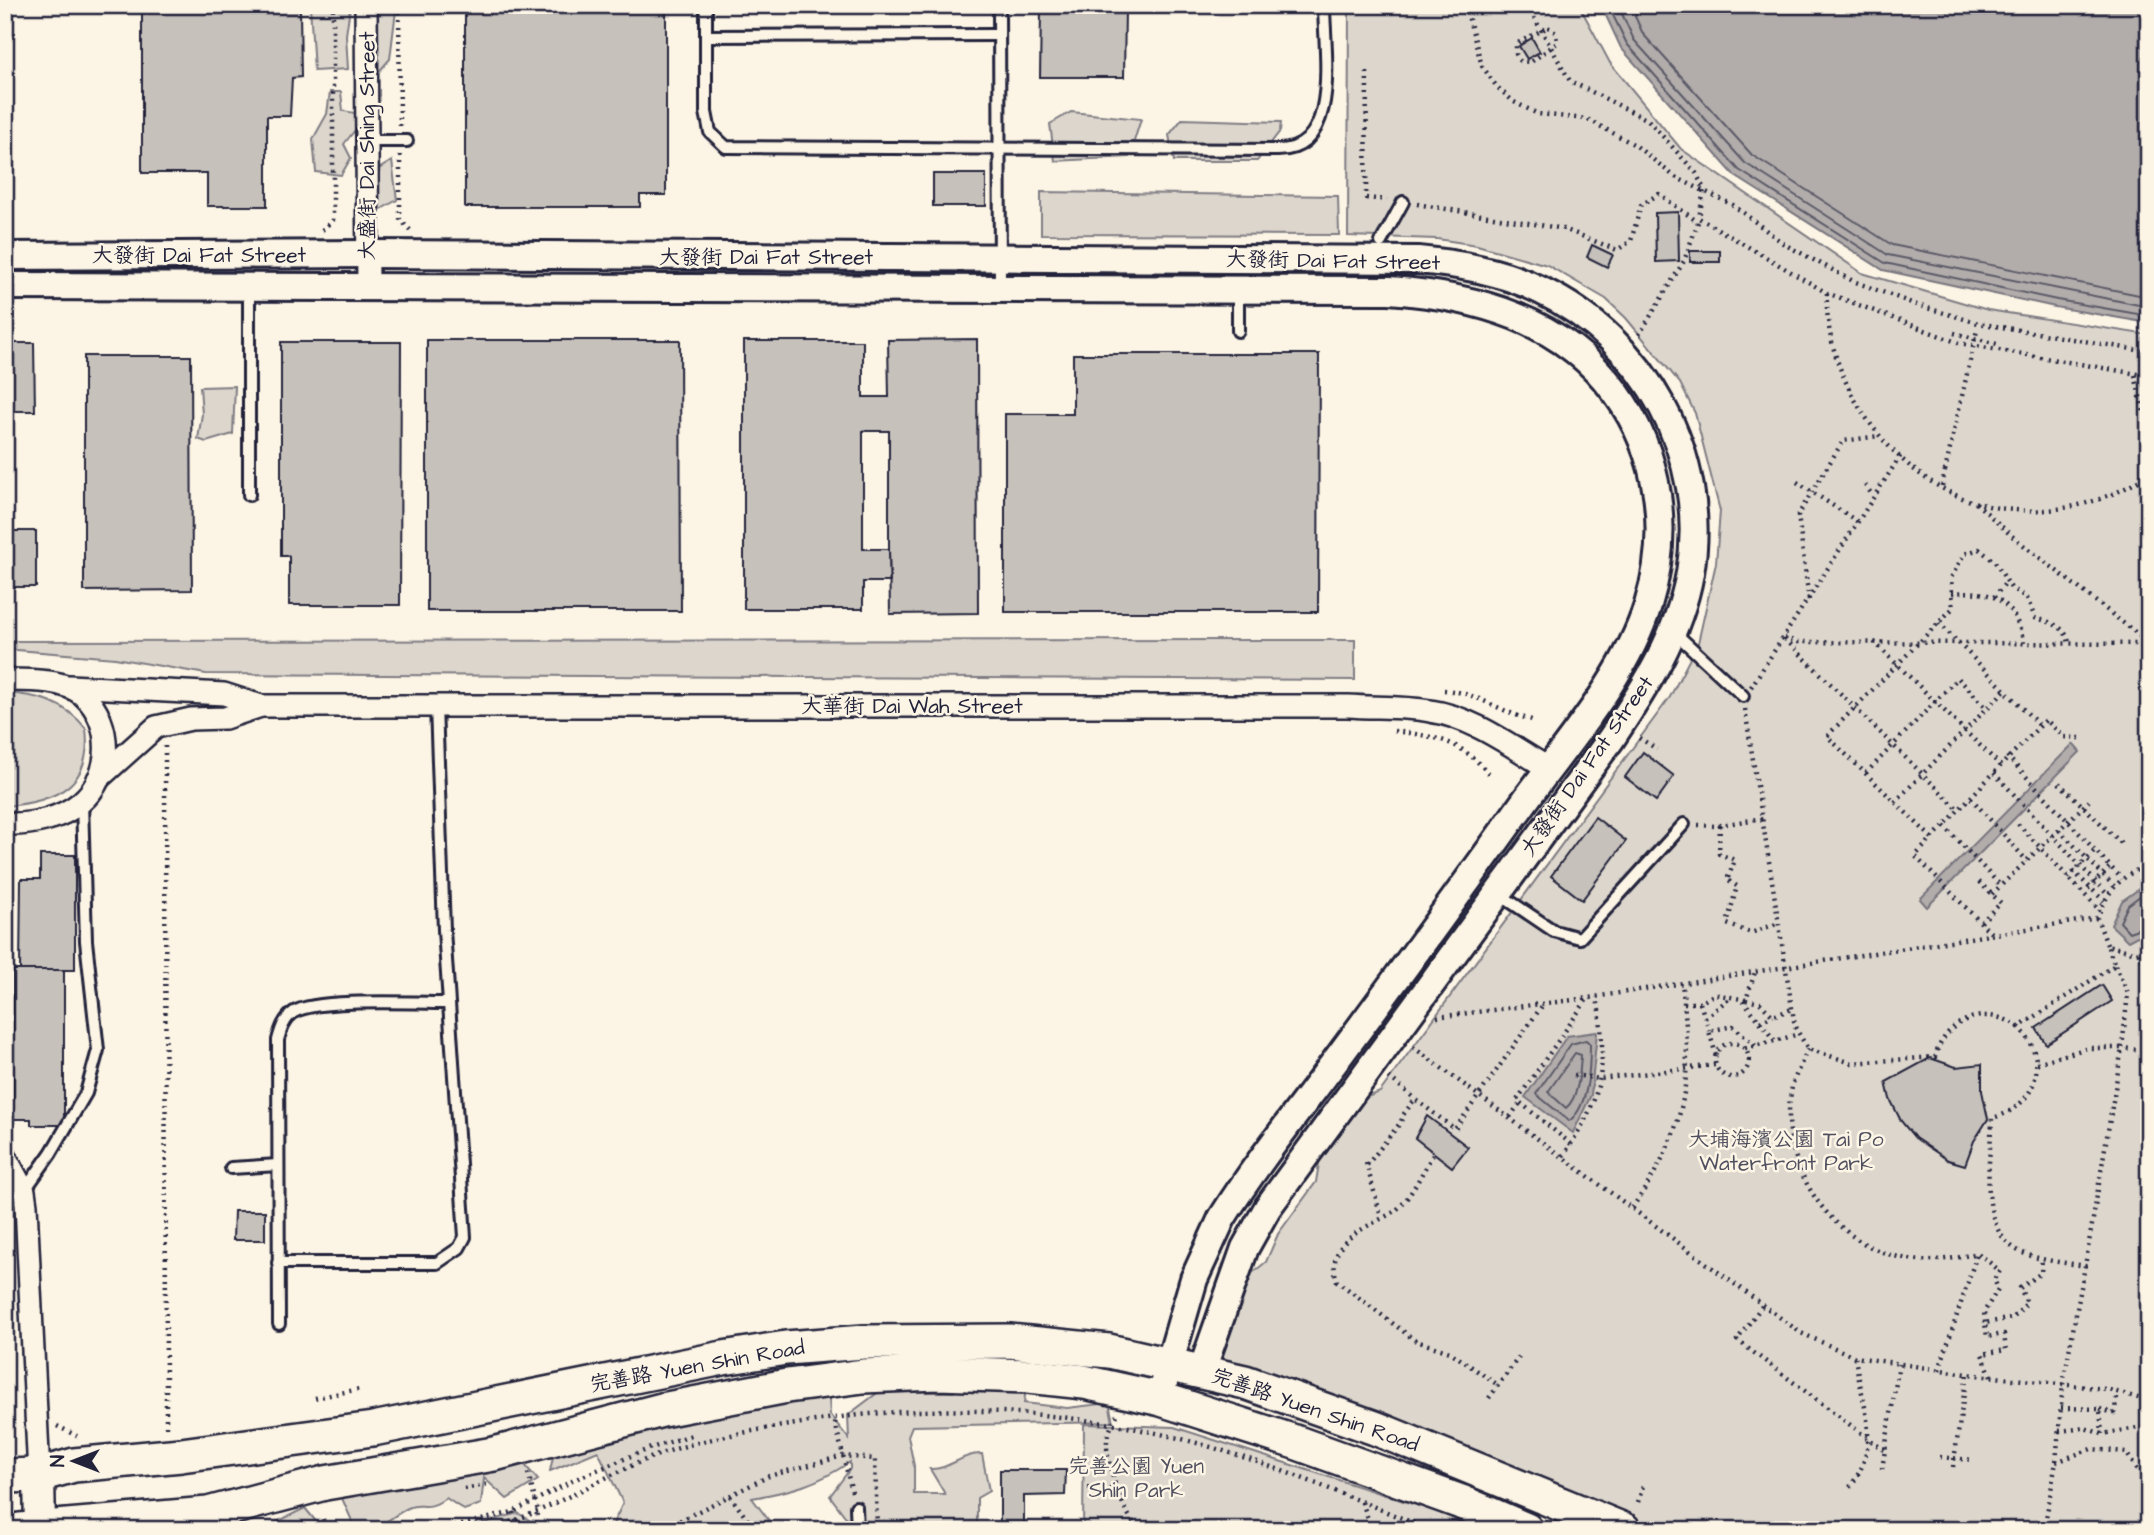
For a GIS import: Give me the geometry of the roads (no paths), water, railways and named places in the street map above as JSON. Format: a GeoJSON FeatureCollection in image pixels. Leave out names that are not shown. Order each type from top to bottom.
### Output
{"type":"FeatureCollection","features":[{"type":"Feature","properties":{"kind":"main road","name":"完善路 Yuen Shin Road"},"geometry":{"type":"LineString","coordinates":[[5,1476],[39,1475],[74,1465],[181,1455],[373,1429],[723,1358],[786,1348],[864,1342],[1009,1340],[1068,1346],[1167,1362],[1199,1390],[1295,1442],[1526,1530]]}},
{"type":"Feature","properties":{"kind":"main road","name":"完善路 Yuen Shin Road"},"geometry":{"type":"LineString","coordinates":[[20,1530],[208,1514],[325,1483],[494,1454],[662,1410],[825,1380],[899,1374],[983,1374],[1084,1382],[1119,1408],[1199,1390],[1362,1423],[1631,1516]]}},
{"type":"Feature","properties":{"kind":"main road"},"geometry":{"type":"LineString","coordinates":[[39,1475],[40,1529]]}},
{"type":"Feature","properties":{"kind":"street","name":"大盛街 Dai Shing Street"},"geometry":{"type":"LineString","coordinates":[[366,5],[368,287]]}},
{"type":"Feature","properties":{"kind":"street","name":"大發街 Dai Fat Street"},"geometry":{"type":"LineString","coordinates":[[5,256],[367,254],[1390,259],[1457,283],[1543,328],[1585,357],[1626,407],[1643,441],[1657,486],[1661,533],[1647,608],[1625,657],[1548,768],[1236,1196],[1199,1265],[1167,1362],[1161,1399]]}},
{"type":"Feature","properties":{"kind":"street","name":"大發街 Dai Fat Street"},"geometry":{"type":"LineString","coordinates":[[5,286],[1389,290],[1515,279],[1584,315],[1624,351],[1658,397],[1685,463],[1693,531],[1690,573],[1673,631],[1632,707],[1268,1207],[1245,1248],[1199,1390]]}},
{"type":"Feature","properties":{"kind":"street","name":"大華街 Dai Wah Street"},"geometry":{"type":"LineString","coordinates":[[5,680],[225,694],[261,706],[1324,706],[1431,710],[1475,725],[1548,768]]}},
{"type":"Feature","properties":{"kind":"street"},"geometry":{"type":"LineString","coordinates":[[9,829],[52,819],[82,801],[98,779],[106,748],[103,721],[83,695],[63,685]]}},
{"type":"Feature","properties":{"kind":"street","name":"大華街 Dai Wah Street"},"geometry":{"type":"LineString","coordinates":[[98,779],[156,727],[191,719],[225,718],[261,706]]}},
{"type":"Feature","properties":{"kind":"street"},"geometry":{"type":"LineString","coordinates":[[5,1156],[24,1191],[29,1242],[39,1475]]}},
{"type":"Feature","properties":{"kind":"lane"},"geometry":{"type":"LineString","coordinates":[[706,5],[706,112],[710,132],[726,147],[1291,150],[1304,145],[1317,129],[1324,111],[1324,5]]}},
{"type":"Feature","properties":{"kind":"lane"},"geometry":{"type":"LineString","coordinates":[[999,5],[1000,288]]}},
{"type":"Feature","properties":{"kind":"lane"},"geometry":{"type":"LineString","coordinates":[[706,36],[999,35]]}},
{"type":"Feature","properties":{"kind":"lane"},"geometry":{"type":"LineString","coordinates":[[367,141],[403,141]]}},
{"type":"Feature","properties":{"kind":"lane"},"geometry":{"type":"LineString","coordinates":[[1381,242],[1403,202]]}},
{"type":"Feature","properties":{"kind":"lane"},"geometry":{"type":"LineString","coordinates":[[249,287],[249,495]]}},
{"type":"Feature","properties":{"kind":"lane"},"geometry":{"type":"LineString","coordinates":[[1238,288],[1238,331]]}},
{"type":"Feature","properties":{"kind":"lane"},"geometry":{"type":"LineString","coordinates":[[1673,631],[1743,696]]}},
{"type":"Feature","properties":{"kind":"lane"},"geometry":{"type":"LineString","coordinates":[[278,1263],[437,1262],[459,1248],[465,1237],[448,1003],[436,706]]}},
{"type":"Feature","properties":{"kind":"lane"},"geometry":{"type":"LineString","coordinates":[[24,1191],[51,1153],[86,1093],[98,1050],[86,941],[82,801]]}},
{"type":"Feature","properties":{"kind":"lane"},"geometry":{"type":"LineString","coordinates":[[1497,892],[1553,931],[1580,939],[1684,824]]}},
{"type":"Feature","properties":{"kind":"lane"},"geometry":{"type":"LineString","coordinates":[[279,1324],[278,1040],[285,1021],[295,1011],[317,1005],[448,1003]]}},
{"type":"Feature","properties":{"kind":"lane"},"geometry":{"type":"LineString","coordinates":[[231,1168],[278,1165]]}},
{"type":"Feature","properties":{"kind":"lane"},"geometry":{"type":"LineString","coordinates":[[856,1507],[857,1530]]}},
{"type":"Feature","properties":{"kind":"water"},"geometry":{"type":"Polygon","coordinates":[[[1601,5],[2149,5],[2149,323],[2055,307],[1883,270],[1735,176],[1621,48],[1601,5]]]}},
{"type":"Feature","properties":{"kind":"water"},"geometry":{"type":"Polygon","coordinates":[[[2073,744],[2080,752],[1927,907],[1920,899],[2073,744]]]}},
{"type":"Feature","properties":{"kind":"water"},"geometry":{"type":"Polygon","coordinates":[[[2149,882],[2149,930],[2128,941],[2111,925],[2122,901],[2149,882]]]}},
{"type":"Feature","properties":{"kind":"water"},"geometry":{"type":"Polygon","coordinates":[[[1597,1032],[1591,1095],[1573,1133],[1525,1097],[1567,1036],[1597,1032]]]}},
{"type":"Feature","properties":{"kind":"park label","name":"大埔海濱公園 Tai Po Waterfront Park"},"geometry":{"type":"Point","coordinates":[1786,1151]}},
{"type":"Feature","properties":{"kind":"park label","name":"完善公園 Yuen Shin Park"},"geometry":{"type":"Point","coordinates":[1136,1478]}}]}
